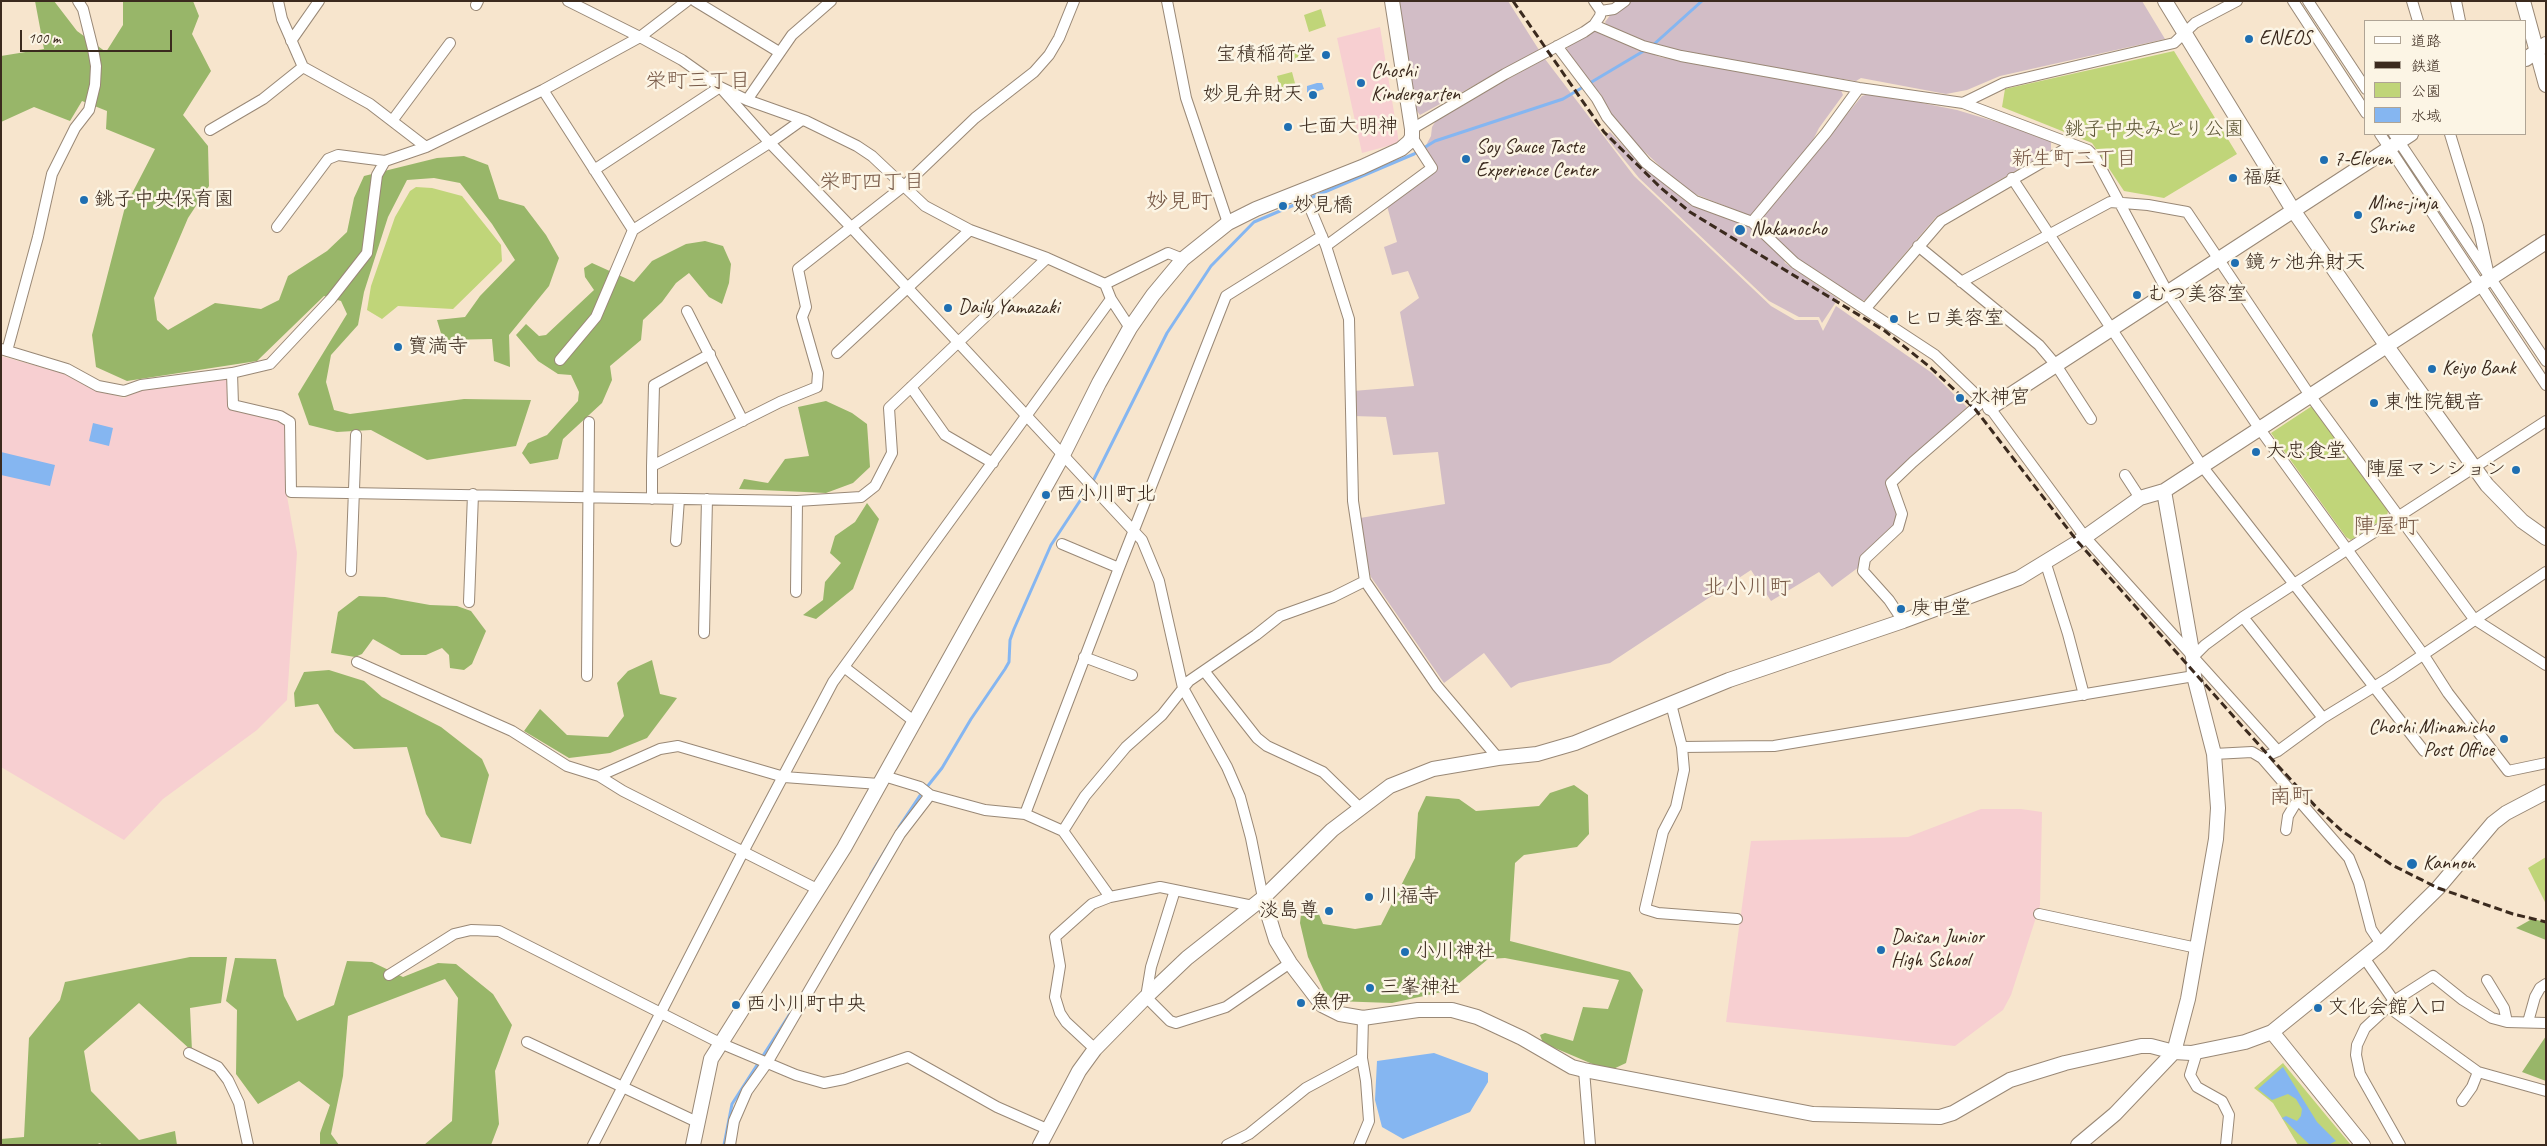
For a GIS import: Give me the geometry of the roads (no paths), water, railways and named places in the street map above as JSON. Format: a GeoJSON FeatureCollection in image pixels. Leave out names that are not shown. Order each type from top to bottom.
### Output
{"type":"FeatureCollection","features":[{"type":"Feature","properties":{"kind":"street"},"geometry":{"type":"LineString","coordinates":[[78,1],[93,49],[96,66],[95,85],[89,110],[75,128],[52,174],[38,237],[4,350],[67,369],[98,386],[124,391],[141,384],[232,373],[270,364],[331,299],[367,253],[376,175],[385,161]]}},
{"type":"Feature","properties":{"kind":"street"},"geometry":{"type":"LineString","coordinates":[[278,1],[291,41],[303,67],[370,104],[426,147]]}},
{"type":"Feature","properties":{"kind":"street"},"geometry":{"type":"LineString","coordinates":[[291,41],[319,1]]}},
{"type":"Feature","properties":{"kind":"street"},"geometry":{"type":"LineString","coordinates":[[568,1],[682,60],[720,87],[747,100],[802,120],[857,146],[872,156],[925,206],[970,230],[1047,258],[1105,284],[1111,299],[1130,328]]}},
{"type":"Feature","properties":{"kind":"street"},"geometry":{"type":"LineString","coordinates":[[277,227],[328,159],[338,154],[385,161],[426,147],[543,90],[640,37],[687,1]]}},
{"type":"Feature","properties":{"kind":"street"},"geometry":{"type":"LineString","coordinates":[[695,1],[779,52]]}},
{"type":"Feature","properties":{"kind":"street"},"geometry":{"type":"LineString","coordinates":[[747,100],[779,52],[797,30],[831,1]]}},
{"type":"Feature","properties":{"kind":"street"},"geometry":{"type":"LineString","coordinates":[[652,466],[817,387],[818,373],[802,317],[806,307],[798,270],[904,185],[975,118],[1034,72],[1044,61],[1059,38],[1074,1]]}},
{"type":"Feature","properties":{"kind":"street"},"geometry":{"type":"LineString","coordinates":[[1167,1],[1186,98],[1228,223]]}},
{"type":"Feature","properties":{"kind":"street"},"geometry":{"type":"LineString","coordinates":[[1025,814],[1118,568],[1226,296],[1324,241],[1432,168],[1412,133],[1392,1]]}},
{"type":"Feature","properties":{"kind":"street"},"geometry":{"type":"LineString","coordinates":[[1594,1],[1601,11]]}},
{"type":"Feature","properties":{"kind":"street"},"geometry":{"type":"LineString","coordinates":[[1601,11],[1614,9],[1625,1]]}},
{"type":"Feature","properties":{"kind":"street"},"geometry":{"type":"LineString","coordinates":[[2165,1],[2293,210],[2386,345],[2473,466],[2503,503],[2546,538]]}},
{"type":"Feature","properties":{"kind":"street"},"geometry":{"type":"LineString","coordinates":[[1963,103],[2004,83],[2174,43],[2195,23],[2237,1]]}},
{"type":"Feature","properties":{"kind":"street"},"geometry":{"type":"LineString","coordinates":[[2294,1],[2364,109]]}},
{"type":"Feature","properties":{"kind":"street"},"geometry":{"type":"LineString","coordinates":[[2308,1],[2364,86]]}},
{"type":"Feature","properties":{"kind":"street"},"geometry":{"type":"LineString","coordinates":[[2412,1],[2418,20]]}},
{"type":"Feature","properties":{"kind":"street"},"geometry":{"type":"LineString","coordinates":[[2456,1],[2460,20]]}},
{"type":"Feature","properties":{"kind":"street"},"geometry":{"type":"LineString","coordinates":[[2523,1],[2546,85]]}},
{"type":"Feature","properties":{"kind":"street"},"geometry":{"type":"LineString","coordinates":[[693,1145],[708,1068],[720,1043],[819,890],[915,722],[1063,455],[1130,328],[1153,295],[1183,260],[1228,223],[1401,149],[1412,133],[1505,74],[1594,26],[1601,11]]}},
{"type":"Feature","properties":{"kind":"street"},"geometry":{"type":"LineString","coordinates":[[1594,26],[1662,52],[1859,88],[1963,103],[2088,150],[2095,157],[2168,294],[2259,428],[2423,654],[2448,693],[2508,771],[2546,763]]}},
{"type":"Feature","properties":{"kind":"street"},"geometry":{"type":"LineString","coordinates":[[392,121],[450,43]]}},
{"type":"Feature","properties":{"kind":"street"},"geometry":{"type":"LineString","coordinates":[[1558,46],[1597,98],[1607,117],[1646,163],[1695,201],[1752,222],[1795,263],[1935,355],[1986,405],[2085,537],[2278,751]]}},
{"type":"Feature","properties":{"kind":"street"},"geometry":{"type":"LineString","coordinates":[[210,130],[263,99],[303,67]]}},
{"type":"Feature","properties":{"kind":"street"},"geometry":{"type":"LineString","coordinates":[[720,87],[769,142],[851,226],[1134,530],[1149,552],[1159,581],[1183,688],[1227,767],[1240,797],[1251,838],[1258,902],[1276,940],[1290,963],[1322,1005],[1340,1014],[1363,1018],[1418,1010],[1452,1010],[1477,1017],[1522,1038],[1572,1067],[1584,1070],[1813,1114],[1940,1118],[1953,1113],[2010,1080],[2065,1063],[2141,1046],[2164,1047],[2174,1052],[2197,1052],[2244,1042],[2272,1032],[2365,959],[2381,944],[2438,888],[2493,823],[2506,813],[2546,792]]}},
{"type":"Feature","properties":{"kind":"street"},"geometry":{"type":"LineString","coordinates":[[594,170],[720,87]]}},
{"type":"Feature","properties":{"kind":"street"},"geometry":{"type":"LineString","coordinates":[[1752,222],[1826,133],[1859,88]]}},
{"type":"Feature","properties":{"kind":"street"},"geometry":{"type":"LineString","coordinates":[[543,90],[633,230]]}},
{"type":"Feature","properties":{"kind":"street"},"geometry":{"type":"LineString","coordinates":[[560,360],[596,318],[618,271],[633,230],[802,120]]}},
{"type":"Feature","properties":{"kind":"street"},"geometry":{"type":"LineString","coordinates":[[2384,135],[2398,139],[2546,385]]}},
{"type":"Feature","properties":{"kind":"street"},"geometry":{"type":"LineString","coordinates":[[2450,135],[2478,226],[2484,281],[2546,361]]}},
{"type":"Feature","properties":{"kind":"street"},"geometry":{"type":"LineString","coordinates":[[1903,621],[1889,600],[1863,570],[1865,559],[1898,528],[1902,514],[1891,484],[1913,462],[1986,405],[2056,365],[2168,294],[2398,139]]}},
{"type":"Feature","properties":{"kind":"street"},"geometry":{"type":"LineString","coordinates":[[1866,308],[1941,221],[2012,178],[2072,145]]}},
{"type":"Feature","properties":{"kind":"street"},"geometry":{"type":"LineString","coordinates":[[2012,178],[2202,466],[2424,751]]}},
{"type":"Feature","properties":{"kind":"street"},"geometry":{"type":"LineString","coordinates":[[1303,191],[1324,241],[1349,319],[1352,501],[1365,581],[1437,686],[1498,758]]}},
{"type":"Feature","properties":{"kind":"street"},"geometry":{"type":"LineString","coordinates":[[1961,282],[2110,202],[2148,205],[2188,212],[2309,394],[2474,619],[2546,665]]}},
{"type":"Feature","properties":{"kind":"street"},"geometry":{"type":"LineString","coordinates":[[837,353],[970,230]]}},
{"type":"Feature","properties":{"kind":"street"},"geometry":{"type":"LineString","coordinates":[[1040,1145],[1079,1071],[1095,1049],[1187,958],[1258,902],[1360,807],[1390,786],[1432,769],[1498,758],[1537,754],[1574,744],[1729,680],[2003,585],[2085,537],[2140,498],[2164,491],[2309,394],[2546,242]]}},
{"type":"Feature","properties":{"kind":"street"},"geometry":{"type":"LineString","coordinates":[[1918,246],[2039,345],[2056,365],[2091,419]]}},
{"type":"Feature","properties":{"kind":"street"},"geometry":{"type":"LineString","coordinates":[[1105,284],[1168,253],[1183,260]]}},
{"type":"Feature","properties":{"kind":"street"},"geometry":{"type":"LineString","coordinates":[[232,373],[233,405],[280,416],[290,422],[291,492],[797,501],[861,497],[875,486],[892,453],[888,408],[1047,258]]}},
{"type":"Feature","properties":{"kind":"street"},"geometry":{"type":"LineString","coordinates":[[593,1145],[743,852],[833,682],[1111,299]]}},
{"type":"Feature","properties":{"kind":"street"},"geometry":{"type":"LineString","coordinates":[[687,311],[743,421]]}},
{"type":"Feature","properties":{"kind":"street"},"geometry":{"type":"LineString","coordinates":[[652,498],[654,385],[710,354]]}},
{"type":"Feature","properties":{"kind":"street"},"geometry":{"type":"LineString","coordinates":[[911,387],[945,435],[993,463]]}},
{"type":"Feature","properties":{"kind":"street"},"geometry":{"type":"LineString","coordinates":[[2194,657],[2205,645],[2243,617],[2347,551],[2473,466],[2546,421]]}},
{"type":"Feature","properties":{"kind":"street"},"geometry":{"type":"LineString","coordinates":[[587,676],[590,497],[589,422]]}},
{"type":"Feature","properties":{"kind":"street"},"geometry":{"type":"LineString","coordinates":[[351,571],[356,435]]}},
{"type":"Feature","properties":{"kind":"street"},"geometry":{"type":"LineString","coordinates":[[2125,475],[2140,498]]}},
{"type":"Feature","properties":{"kind":"street"},"geometry":{"type":"LineString","coordinates":[[2078,1145],[2115,1114],[2174,1052],[2198,948],[2216,831],[2218,808],[2214,754],[2194,676],[2194,657],[2164,491]]}},
{"type":"Feature","properties":{"kind":"street"},"geometry":{"type":"LineString","coordinates":[[469,602],[473,494]]}},
{"type":"Feature","properties":{"kind":"street"},"geometry":{"type":"LineString","coordinates":[[676,541],[679,499]]}},
{"type":"Feature","properties":{"kind":"street"},"geometry":{"type":"LineString","coordinates":[[704,633],[707,500]]}},
{"type":"Feature","properties":{"kind":"street"},"geometry":{"type":"LineString","coordinates":[[796,592],[797,501]]}},
{"type":"Feature","properties":{"kind":"street"},"geometry":{"type":"LineString","coordinates":[[1062,544],[1118,568]]}},
{"type":"Feature","properties":{"kind":"street"},"geometry":{"type":"LineString","coordinates":[[2045,562],[2068,634],[2084,695]]}},
{"type":"Feature","properties":{"kind":"street"},"geometry":{"type":"LineString","coordinates":[[2262,758],[2278,751],[2323,718],[2374,687],[2546,572]]}},
{"type":"Feature","properties":{"kind":"street"},"geometry":{"type":"LineString","coordinates":[[1063,831],[1085,796],[1126,747],[1162,715],[1183,688],[1280,616],[1333,597],[1365,581]]}},
{"type":"Feature","properties":{"kind":"street"},"geometry":{"type":"LineString","coordinates":[[2243,617],[2323,718]]}},
{"type":"Feature","properties":{"kind":"street"},"geometry":{"type":"LineString","coordinates":[[1084,657],[1132,675]]}},
{"type":"Feature","properties":{"kind":"street"},"geometry":{"type":"LineString","coordinates":[[357,662],[512,732],[567,766],[599,776],[623,792],[819,890]]}},
{"type":"Feature","properties":{"kind":"street"},"geometry":{"type":"LineString","coordinates":[[844,667],[915,722]]}},
{"type":"Feature","properties":{"kind":"street"},"geometry":{"type":"LineString","coordinates":[[1205,672],[1262,742],[1323,772],[1360,807]]}},
{"type":"Feature","properties":{"kind":"street"},"geometry":{"type":"LineString","coordinates":[[1682,747],[1774,746],[2194,676]]}},
{"type":"Feature","properties":{"kind":"street"},"geometry":{"type":"LineString","coordinates":[[1671,704],[1682,747],[1684,770],[1676,807],[1663,832],[1645,909],[1658,913],[1737,919]]}},
{"type":"Feature","properties":{"kind":"street"},"geometry":{"type":"LineString","coordinates":[[599,776],[660,749],[678,746],[784,777],[881,780],[920,787],[930,795],[985,810],[1025,814],[1063,831],[1110,896]]}},
{"type":"Feature","properties":{"kind":"street"},"geometry":{"type":"LineString","coordinates":[[2214,754],[2252,752],[2262,758],[2297,801],[2349,858],[2359,883],[2371,928],[2381,944]]}},
{"type":"Feature","properties":{"kind":"street"},"geometry":{"type":"LineString","coordinates":[[730,1145],[734,1121],[740,1103],[767,1063],[900,834],[930,795]]}},
{"type":"Feature","properties":{"kind":"street"},"geometry":{"type":"LineString","coordinates":[[2286,830],[2288,816],[2297,801]]}},
{"type":"Feature","properties":{"kind":"street"},"geometry":{"type":"LineString","coordinates":[[1095,1049],[1066,1022],[1060,1013],[1055,997],[1060,966],[1056,937],[1092,904],[1110,896],[1160,887],[1258,902]]}},
{"type":"Feature","properties":{"kind":"street"},"geometry":{"type":"LineString","coordinates":[[1146,997],[1151,967],[1176,890]]}},
{"type":"Feature","properties":{"kind":"street"},"geometry":{"type":"LineString","coordinates":[[2039,914],[2198,948]]}},
{"type":"Feature","properties":{"kind":"street"},"geometry":{"type":"LineString","coordinates":[[389,975],[454,934],[471,930],[499,931],[720,1043],[796,1075],[824,1083],[844,1079],[908,1057],[997,1107],[1047,1129]]}},
{"type":"Feature","properties":{"kind":"street"},"geometry":{"type":"LineString","coordinates":[[2365,959],[2391,1004],[2478,1072],[2546,1091]]}},
{"type":"Feature","properties":{"kind":"street"},"geometry":{"type":"LineString","coordinates":[[1146,997],[1170,1021],[1176,1023],[1226,1007],[1290,963]]}},
{"type":"Feature","properties":{"kind":"street"},"geometry":{"type":"LineString","coordinates":[[2400,1145],[2360,1074],[2356,1063],[2357,1045],[2361,1034],[2391,1004],[2433,976],[2472,1006],[2492,1018],[2507,1022],[2546,1022]]}},
{"type":"Feature","properties":{"kind":"street"},"geometry":{"type":"LineString","coordinates":[[2487,980],[2504,1008],[2507,1022]]}},
{"type":"Feature","properties":{"kind":"street"},"geometry":{"type":"LineString","coordinates":[[2528,1022],[2535,997],[2540,988],[2546,984]]}},
{"type":"Feature","properties":{"kind":"street"},"geometry":{"type":"LineString","coordinates":[[1359,1145],[1369,1121],[1362,1058],[1363,1018]]}},
{"type":"Feature","properties":{"kind":"street"},"geometry":{"type":"LineString","coordinates":[[2272,1032],[2363,1145]]}},
{"type":"Feature","properties":{"kind":"street"},"geometry":{"type":"LineString","coordinates":[[527,1042],[697,1122]]}},
{"type":"Feature","properties":{"kind":"street"},"geometry":{"type":"LineString","coordinates":[[2197,1052],[2190,1074],[2197,1086],[2222,1101],[2230,1115],[2226,1145]]}},
{"type":"Feature","properties":{"kind":"street"},"geometry":{"type":"LineString","coordinates":[[189,1053],[218,1067],[228,1080],[239,1103],[248,1145]]}},
{"type":"Feature","properties":{"kind":"street"},"geometry":{"type":"LineString","coordinates":[[1227,1145],[1249,1134],[1306,1088],[1362,1058]]}},
{"type":"Feature","properties":{"kind":"street"},"geometry":{"type":"LineString","coordinates":[[1584,1070],[1590,1145]]}},
{"type":"Feature","properties":{"kind":"street"},"geometry":{"type":"LineString","coordinates":[[2462,1101],[2472,1088],[2478,1072]]}},
{"type":"Feature","properties":{"kind":"water"},"geometry":{"type":"Polygon","coordinates":[[[1322,83],[1324,89],[1309,94],[1307,86],[1322,83]]]}},
{"type":"Feature","properties":{"kind":"water"},"geometry":{"type":"Polygon","coordinates":[[[93,423],[113,428],[109,446],[89,441],[93,423]]]}},
{"type":"Feature","properties":{"kind":"water"},"geometry":{"type":"Polygon","coordinates":[[[1,452],[55,465],[50,486],[1,475],[1,452]]]}},
{"type":"Feature","properties":{"kind":"water"},"geometry":{"type":"Polygon","coordinates":[[[1434,1053],[1488,1073],[1488,1082],[1470,1112],[1403,1139],[1382,1127],[1375,1100],[1377,1061],[1434,1053]]]}},
{"type":"Feature","properties":{"kind":"water"},"geometry":{"type":"Polygon","coordinates":[[[2283,1067],[2317,1122],[2336,1141],[2328,1145],[2310,1145],[2282,1118],[2286,1116],[2297,1121],[2301,1116],[2302,1109],[2296,1099],[2288,1094],[2272,1100],[2258,1089],[2283,1067]]]}},
{"type":"Feature","properties":{"kind":"waterway"},"geometry":{"type":"LineString","coordinates":[[1652,46],[1702,1]]}},
{"type":"Feature","properties":{"kind":"waterway"},"geometry":{"type":"LineString","coordinates":[[899,827],[919,797],[942,768],[971,719],[1009,662],[1010,640],[1051,545],[1093,481],[1167,333],[1211,266],[1254,222],[1414,154],[1435,141],[1563,99],[1647,49]]}},
{"type":"Feature","properties":{"kind":"waterway"},"geometry":{"type":"LineString","coordinates":[[871,874],[891,841]]}},
{"type":"Feature","properties":{"kind":"waterway"},"geometry":{"type":"LineString","coordinates":[[724,1145],[732,1104],[793,1009]]}},
{"type":"Feature","properties":{"kind":"railway"},"geometry":{"type":"LineString","coordinates":[[1513,1],[1604,132],[1661,188],[1690,212],[1885,331],[1931,368],[1975,409],[2078,542],[2268,755],[2318,809],[2342,831],[2392,865],[2438,888],[2513,914],[2546,922]]}},
{"type":"Feature","properties":{"kind":"place","name":"ENEOS"},"geometry":{"type":"Point","coordinates":[2249,39]}},
{"type":"Feature","properties":{"kind":"place","name":"宝積稲荷堂"},"geometry":{"type":"Point","coordinates":[1326,55]}},
{"type":"Feature","properties":{"kind":"place","name":"Choshi Kindergarten"},"geometry":{"type":"Point","coordinates":[1361,83]}},
{"type":"Feature","properties":{"kind":"place","name":"妙見弁財天"},"geometry":{"type":"Point","coordinates":[1313,95]}},
{"type":"Feature","properties":{"kind":"place","name":"七面大明神"},"geometry":{"type":"Point","coordinates":[1288,127]}},
{"type":"Feature","properties":{"kind":"place","name":"Soy Sauce Taste Experience Center"},"geometry":{"type":"Point","coordinates":[1466,159]}},
{"type":"Feature","properties":{"kind":"place","name":"7-Eleven"},"geometry":{"type":"Point","coordinates":[2324,160]}},
{"type":"Feature","properties":{"kind":"place","name":"福庭"},"geometry":{"type":"Point","coordinates":[2233,178]}},
{"type":"Feature","properties":{"kind":"place","name":"銚子中央保育園"},"geometry":{"type":"Point","coordinates":[84,200]}},
{"type":"Feature","properties":{"kind":"place","name":"妙見橋"},"geometry":{"type":"Point","coordinates":[1283,206]}},
{"type":"Feature","properties":{"kind":"place","name":"Mine-jinja Shrine"},"geometry":{"type":"Point","coordinates":[2358,215]}},
{"type":"Feature","properties":{"kind":"place","name":"Nakanocho"},"geometry":{"type":"Point","coordinates":[1740,230]}},
{"type":"Feature","properties":{"kind":"place","name":"鏡ヶ池弁財天"},"geometry":{"type":"Point","coordinates":[2235,263]}},
{"type":"Feature","properties":{"kind":"place","name":"むつ美容室"},"geometry":{"type":"Point","coordinates":[2137,295]}},
{"type":"Feature","properties":{"kind":"place","name":"Daily Yamazaki"},"geometry":{"type":"Point","coordinates":[948,308]}},
{"type":"Feature","properties":{"kind":"place","name":"ヒロ美容室"},"geometry":{"type":"Point","coordinates":[1894,319]}},
{"type":"Feature","properties":{"kind":"place","name":"寶満寺"},"geometry":{"type":"Point","coordinates":[398,347]}},
{"type":"Feature","properties":{"kind":"place","name":"Keiyo Bank"},"geometry":{"type":"Point","coordinates":[2432,369]}},
{"type":"Feature","properties":{"kind":"place","name":"水神宮"},"geometry":{"type":"Point","coordinates":[1960,398]}},
{"type":"Feature","properties":{"kind":"place","name":"東性院観音"},"geometry":{"type":"Point","coordinates":[2374,403]}},
{"type":"Feature","properties":{"kind":"place","name":"大忠食堂"},"geometry":{"type":"Point","coordinates":[2256,452]}},
{"type":"Feature","properties":{"kind":"place","name":"陣屋マンション"},"geometry":{"type":"Point","coordinates":[2516,470]}},
{"type":"Feature","properties":{"kind":"place","name":"西小川町北"},"geometry":{"type":"Point","coordinates":[1046,495]}},
{"type":"Feature","properties":{"kind":"place","name":"庚申堂"},"geometry":{"type":"Point","coordinates":[1901,609]}},
{"type":"Feature","properties":{"kind":"place","name":"Choshi Minamicho Post Office"},"geometry":{"type":"Point","coordinates":[2504,739]}},
{"type":"Feature","properties":{"kind":"place","name":"Kannon"},"geometry":{"type":"Point","coordinates":[2412,864]}},
{"type":"Feature","properties":{"kind":"place","name":"川福寺"},"geometry":{"type":"Point","coordinates":[1369,897]}},
{"type":"Feature","properties":{"kind":"place","name":"淡島尊"},"geometry":{"type":"Point","coordinates":[1329,911]}},
{"type":"Feature","properties":{"kind":"place","name":"Daisan Junior High School"},"geometry":{"type":"Point","coordinates":[1881,950]}},
{"type":"Feature","properties":{"kind":"place","name":"小川神社"},"geometry":{"type":"Point","coordinates":[1405,952]}},
{"type":"Feature","properties":{"kind":"place","name":"三峯神社"},"geometry":{"type":"Point","coordinates":[1370,988]}},
{"type":"Feature","properties":{"kind":"place","name":"魚伊"},"geometry":{"type":"Point","coordinates":[1301,1003]}},
{"type":"Feature","properties":{"kind":"place","name":"西小川町中央"},"geometry":{"type":"Point","coordinates":[736,1005]}},
{"type":"Feature","properties":{"kind":"place","name":"文化会館入口"},"geometry":{"type":"Point","coordinates":[2318,1008]}},
{"type":"Feature","properties":{"kind":"district","name":"栄町三丁目"},"geometry":{"type":"Point","coordinates":[698,81]}},
{"type":"Feature","properties":{"kind":"district","name":"新生町二丁目"},"geometry":{"type":"Point","coordinates":[2074,159]}},
{"type":"Feature","properties":{"kind":"district","name":"栄町四丁目"},"geometry":{"type":"Point","coordinates":[872,182]}},
{"type":"Feature","properties":{"kind":"district","name":"妙見町"},"geometry":{"type":"Point","coordinates":[1179,202]}},
{"type":"Feature","properties":{"kind":"district","name":"陣屋町"},"geometry":{"type":"Point","coordinates":[2386,527]}},
{"type":"Feature","properties":{"kind":"district","name":"北小川町"},"geometry":{"type":"Point","coordinates":[1747,588]}},
{"type":"Feature","properties":{"kind":"district","name":"南町"},"geometry":{"type":"Point","coordinates":[2291,797]}},
{"type":"Feature","properties":{"kind":"park label","name":"銚子中央みどり公園"},"geometry":{"type":"Point","coordinates":[2154,130]}}]}
